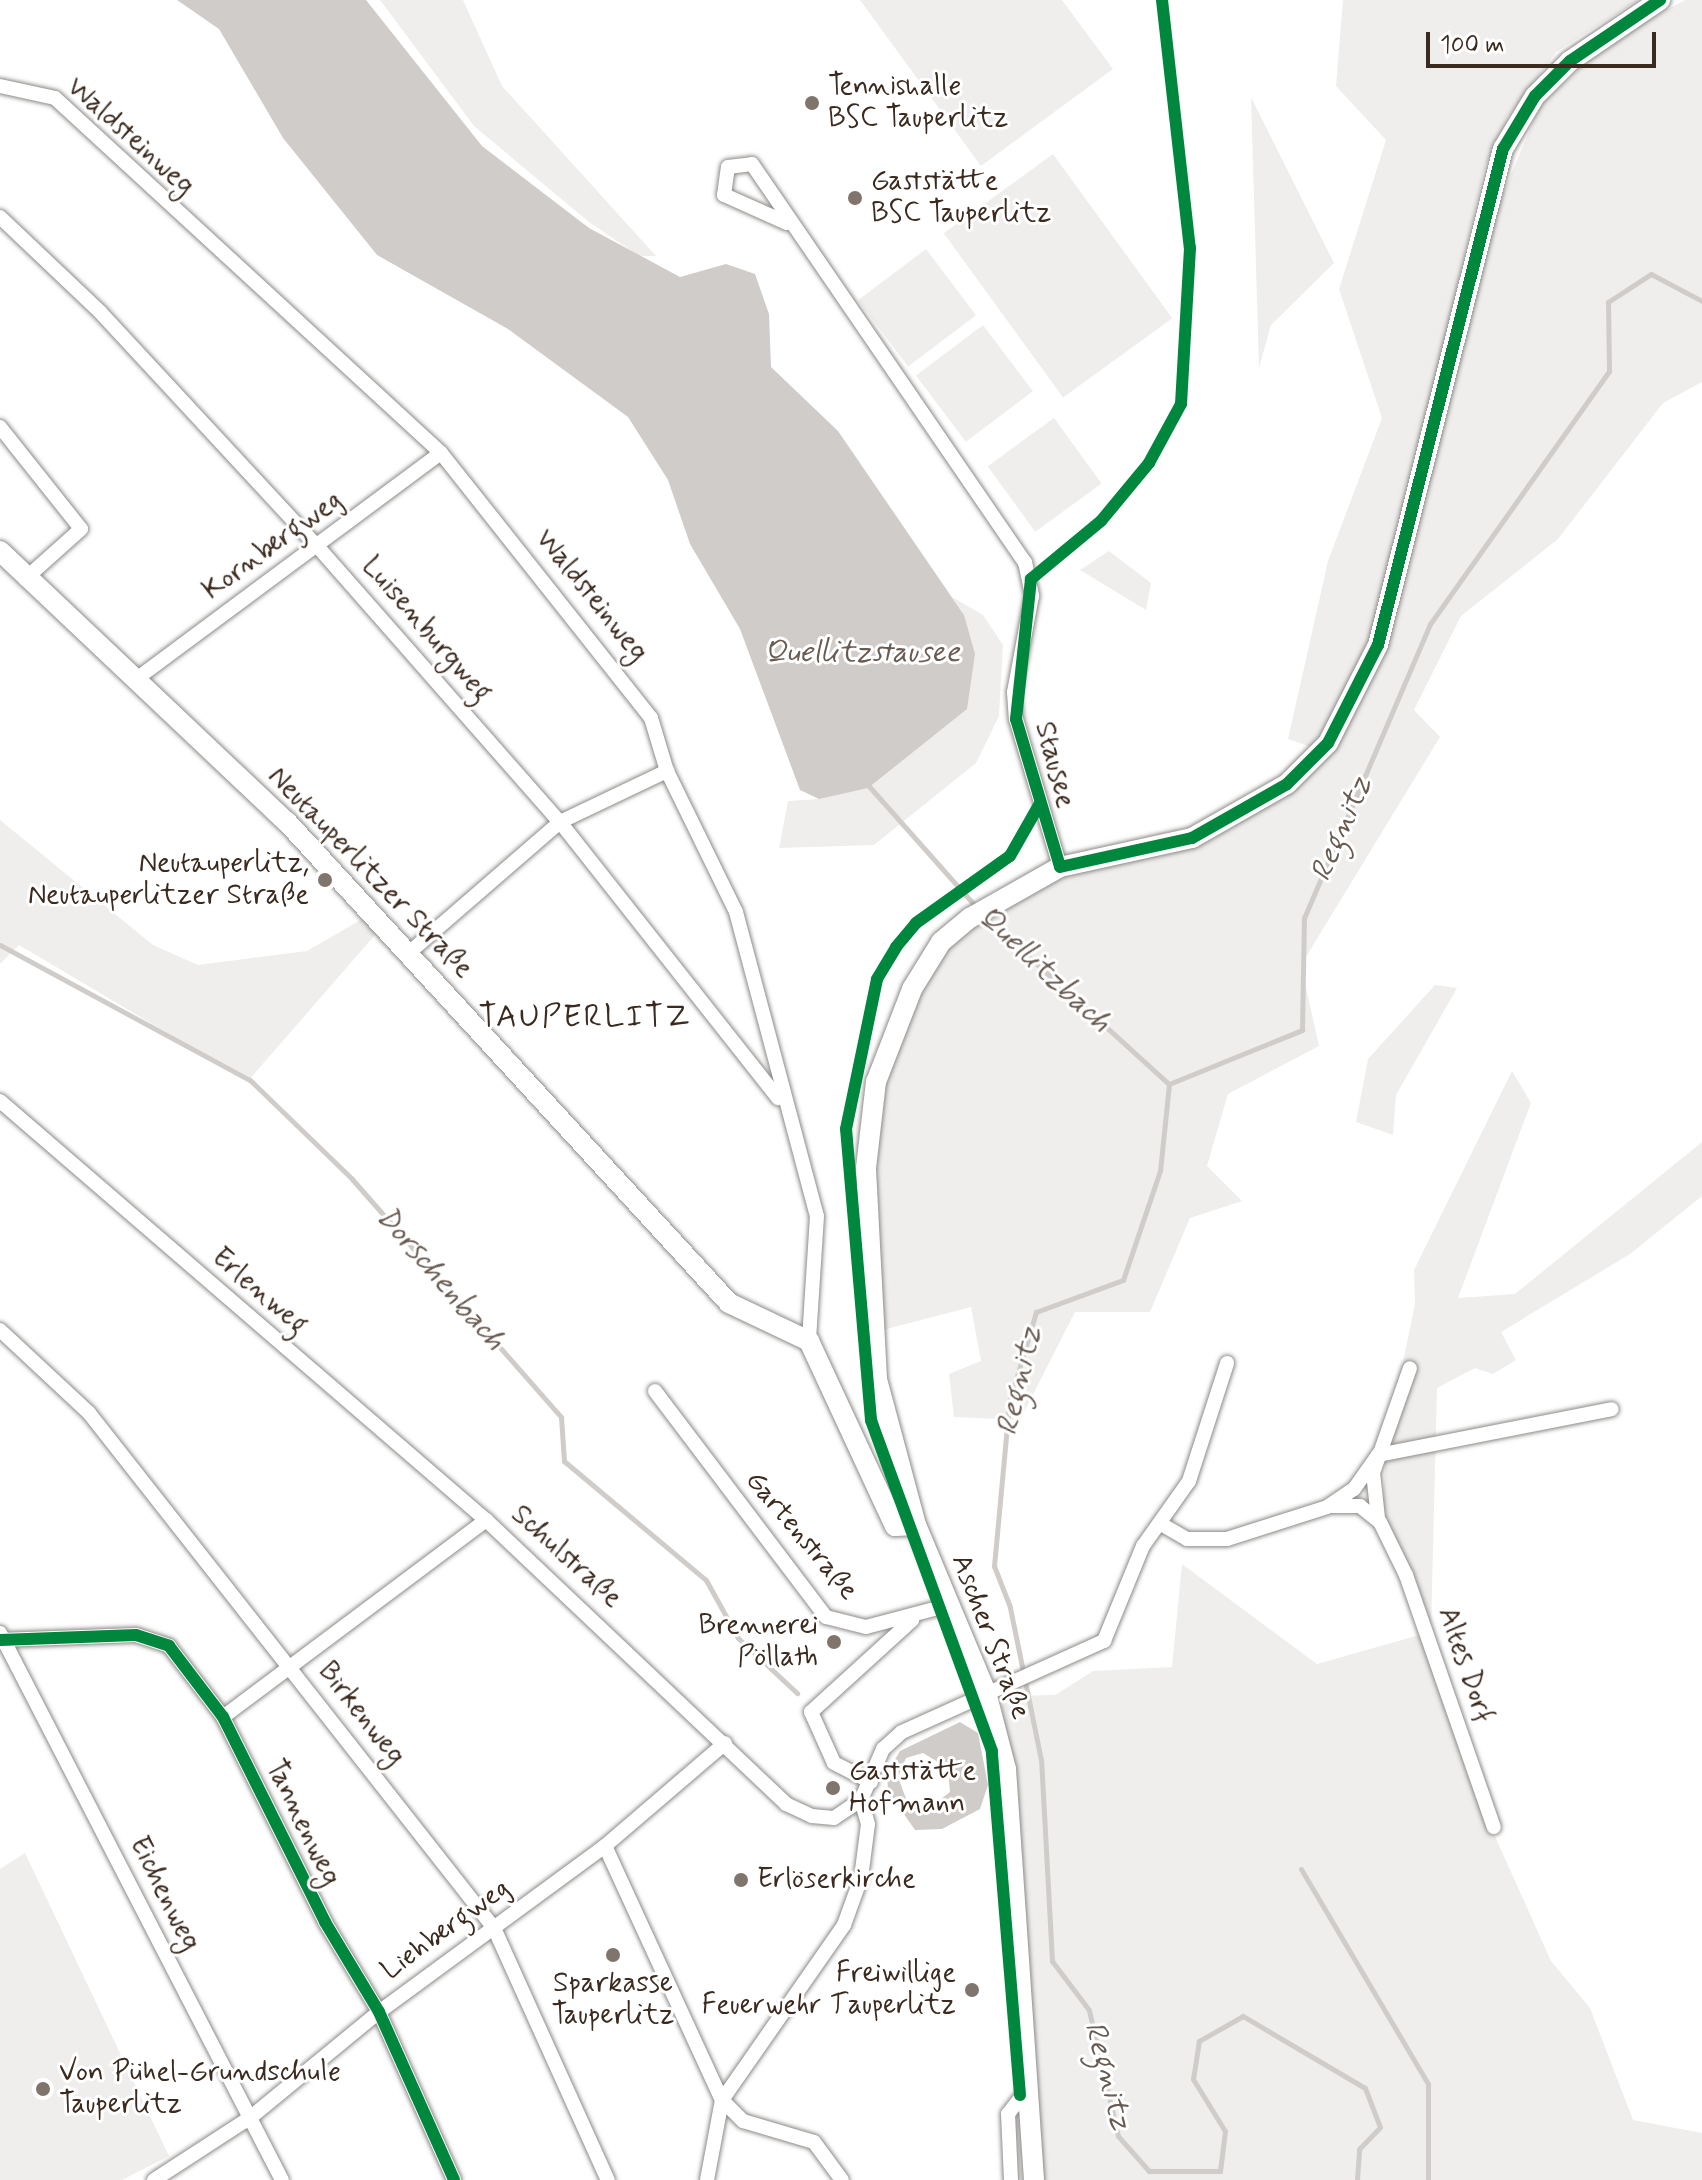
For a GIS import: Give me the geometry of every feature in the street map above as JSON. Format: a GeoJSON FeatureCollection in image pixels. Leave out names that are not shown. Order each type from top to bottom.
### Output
{"type":"FeatureCollection","features":[{"type":"Feature","properties":{"kind":"street","name":"Ascher Straße"},"geometry":{"type":"LineString","coordinates":[[1034,2180],[1013,1825],[986,1692],[916,1525],[877,1379],[866,1168],[868,1120],[891,1034],[941,942],[997,898],[1060,867],[1192,838],[1287,784],[1328,743],[1378,645],[1503,149],[1535,96],[1570,61],[1660,0]]}},
{"type":"Feature","properties":{"kind":"street","name":"Waldsteinweg"},"geometry":{"type":"LineString","coordinates":[[0,86],[55,98],[441,453],[624,676],[651,718],[667,771],[736,912],[783,1105],[817,1216],[809,1341]]}},
{"type":"Feature","properties":{"kind":"street","name":"Stausee"},"geometry":{"type":"LineString","coordinates":[[787,223],[724,195],[728,167],[752,164],[787,223],[1025,562],[1032,596],[1014,692],[1016,719],[1060,867]]}},
{"type":"Feature","properties":{"kind":"street","name":"Luisenburgweg"},"geometry":{"type":"LineString","coordinates":[[0,217],[101,313],[318,547],[560,822],[783,1105]]}},
{"type":"Feature","properties":{"kind":"street"},"geometry":{"type":"LineString","coordinates":[[0,427],[81,529],[25,579]]}},
{"type":"Feature","properties":{"kind":"street","name":"Kornbergweg"},"geometry":{"type":"LineString","coordinates":[[135,680],[441,453]]}},
{"type":"Feature","properties":{"kind":"street","name":"Neutauperlitzer Straße"},"geometry":{"type":"LineString","coordinates":[[0,551],[25,579],[287,822],[410,952],[729,1303],[809,1341]]}},
{"type":"Feature","properties":{"kind":"street"},"geometry":{"type":"LineString","coordinates":[[410,952],[560,822],[667,771]]}},
{"type":"Feature","properties":{"kind":"street","name":"Erlenweg"},"geometry":{"type":"LineString","coordinates":[[0,1101],[486,1520]]}},
{"type":"Feature","properties":{"kind":"street","name":"Birkenweg"},"geometry":{"type":"LineString","coordinates":[[0,1330],[89,1413],[494,1928],[608,2180]]}},
{"type":"Feature","properties":{"kind":"street"},"geometry":{"type":"LineString","coordinates":[[809,1341],[895,1526],[916,1525]]}},
{"type":"Feature","properties":{"kind":"street"},"geometry":{"type":"LineString","coordinates":[[707,2180],[722,2100],[844,1925],[861,1878],[868,1824],[861,1800],[883,1749],[902,1732],[1104,1641],[1143,1546],[1189,1481],[1227,1363]]}},
{"type":"Feature","properties":{"kind":"street","name":"Altes Dorf"},"geometry":{"type":"LineString","coordinates":[[1410,1368],[1378,1455],[1372,1496],[1380,1522],[1406,1575],[1494,1827]]}},
{"type":"Feature","properties":{"kind":"street","name":"Gartenstraße"},"geometry":{"type":"LineString","coordinates":[[655,1391],[826,1617],[845,1626],[912,1620],[949,1605]]}},
{"type":"Feature","properties":{"kind":"street"},"geometry":{"type":"LineString","coordinates":[[1378,1455],[1612,1409]]}},
{"type":"Feature","properties":{"kind":"street","name":"Altes Dorf"},"geometry":{"type":"LineString","coordinates":[[1161,1524],[1187,1539],[1227,1539],[1327,1507],[1354,1489],[1378,1455]]}},
{"type":"Feature","properties":{"kind":"street","name":"Altes Dorf"},"geometry":{"type":"LineString","coordinates":[[1327,1507],[1360,1506],[1380,1522]]}},
{"type":"Feature","properties":{"kind":"street","name":"Schulstraße"},"geometry":{"type":"LineString","coordinates":[[223,1717],[293,1669],[486,1520],[786,1804],[812,1816],[834,1818],[861,1800]]}},
{"type":"Feature","properties":{"kind":"street"},"geometry":{"type":"LineString","coordinates":[[871,1782],[834,1763],[811,1712],[912,1620]]}},
{"type":"Feature","properties":{"kind":"street","name":"Tannenweg"},"geometry":{"type":"LineString","coordinates":[[1,1638],[154,1636],[223,1717],[325,1922],[379,2012],[454,2180]]}},
{"type":"Feature","properties":{"kind":"street","name":"Eichenweg"},"geometry":{"type":"LineString","coordinates":[[1,1638],[282,2180]]}},
{"type":"Feature","properties":{"kind":"street","name":"Liehbergweg"},"geometry":{"type":"LineString","coordinates":[[154,2180],[251,2117],[379,2012],[605,1846],[725,1743]]}},
{"type":"Feature","properties":{"kind":"street"},"geometry":{"type":"LineString","coordinates":[[605,1846],[722,2100],[743,2121],[814,2142],[842,2180]]}},
{"type":"Feature","properties":{"kind":"street"},"geometry":{"type":"LineString","coordinates":[[1011,2180],[1008,2114],[1028,2088]]}},
{"type":"Feature","properties":{"kind":"shaded area"},"geometry":{"type":"Polygon","coordinates":[[[380,0],[463,0],[502,86],[656,256],[639,256],[589,222],[474,126],[380,0]]]}},
{"type":"Feature","properties":{"kind":"shaded area"},"geometry":{"type":"Polygon","coordinates":[[[860,0],[1062,0],[1113,69],[981,166],[860,0]]]}},
{"type":"Feature","properties":{"kind":"shaded area"},"geometry":{"type":"Polygon","coordinates":[[[1343,0],[1638,0],[1556,52],[1508,117],[1485,166],[1410,491],[1493,217],[1540,106],[1611,40],[1685,0],[1702,0],[1702,382],[1663,403],[1558,539],[1461,616],[1414,710],[1440,737],[1301,965],[1319,1046],[1228,1094],[1207,1166],[1242,1201],[1190,1218],[1150,1312],[1075,1312],[1020,1420],[954,1417],[949,1374],[981,1361],[971,1307],[875,1332],[862,1168],[909,988],[995,894],[1243,810],[1314,748],[1288,739],[1328,561],[1382,418],[1339,289],[1386,140],[1336,86],[1343,0]]]}},
{"type":"Feature","properties":{"kind":"shaded area"},"geometry":{"type":"Polygon","coordinates":[[[1251,97],[1334,263],[1271,325],[1259,368],[1251,97]]]}},
{"type":"Feature","properties":{"kind":"shaded area"},"geometry":{"type":"Polygon","coordinates":[[[1053,154],[1172,318],[1063,398],[944,233],[1053,154]]]}},
{"type":"Feature","properties":{"kind":"shaded area"},"geometry":{"type":"Polygon","coordinates":[[[926,249],[976,315],[908,366],[858,300],[926,249]]]}},
{"type":"Feature","properties":{"kind":"shaded area"},"geometry":{"type":"Polygon","coordinates":[[[983,325],[1033,391],[966,442],[916,376],[983,325]]]}},
{"type":"Feature","properties":{"kind":"shaded area"},"geometry":{"type":"Polygon","coordinates":[[[1054,418],[1102,484],[1035,532],[988,466],[1054,418]]]}},
{"type":"Feature","properties":{"kind":"shaded area"},"geometry":{"type":"Polygon","coordinates":[[[1109,551],[1151,583],[1146,610],[1080,570],[1109,551]]]}},
{"type":"Feature","properties":{"kind":"shaded area"},"geometry":{"type":"Polygon","coordinates":[[[952,597],[983,615],[1003,645],[999,716],[976,763],[874,845],[779,848],[788,801],[819,799],[964,615],[952,597]]]}},
{"type":"Feature","properties":{"kind":"shaded area"},"geometry":{"type":"Polygon","coordinates":[[[0,820],[153,945],[198,965],[307,951],[369,915],[381,928],[248,1081],[19,945],[0,964],[0,820]]]}},
{"type":"Feature","properties":{"kind":"shaded area"},"geometry":{"type":"Polygon","coordinates":[[[1435,985],[1457,988],[1396,1095],[1393,1135],[1356,1122],[1368,1059],[1435,985]]]}},
{"type":"Feature","properties":{"kind":"shaded area"},"geometry":{"type":"Polygon","coordinates":[[[1512,1071],[1531,1103],[1458,1298],[1515,1294],[1702,1142],[1702,1196],[1630,1254],[1501,1332],[1516,1360],[1493,1374],[1475,1368],[1437,1388],[1431,1630],[1423,1634],[1383,1509],[1386,1444],[1415,1304],[1414,1270],[1512,1071]]]}},
{"type":"Feature","properties":{"kind":"shaded area"},"geometry":{"type":"Polygon","coordinates":[[[1182,1564],[1317,1664],[1423,1634],[1494,1834],[1551,1961],[1590,2008],[1633,2120],[1702,2133],[1702,2180],[1043,2180],[1001,1696],[1055,1695],[1093,1671],[1172,1667],[1182,1564]]]}},
{"type":"Feature","properties":{"kind":"shaded area"},"geometry":{"type":"Polygon","coordinates":[[[25,1853],[169,2156],[122,2180],[0,2180],[0,1869],[25,1853]]]}},
{"type":"Feature","properties":{"kind":"water","name":"Quellitzstausee"},"geometry":{"type":"Polygon","coordinates":[[[177,0],[366,0],[482,146],[589,228],[680,277],[726,264],[755,274],[769,314],[771,367],[838,431],[964,615],[975,654],[967,709],[868,788],[819,799],[800,790],[740,629],[690,544],[668,480],[628,417],[508,329],[377,255],[283,138],[219,29],[177,0]]]}},
{"type":"Feature","properties":{"kind":"water"},"geometry":{"type":"Polygon","coordinates":[[[960,1722],[978,1733],[988,1785],[980,1809],[942,1829],[915,1830],[888,1791],[887,1773],[900,1751],[960,1722]],[[923,1753],[906,1758],[898,1777],[908,1804],[927,1810],[950,1792],[948,1768],[923,1753]]]}},
{"type":"Feature","properties":{"kind":"waterway","name":"Regnitz"},"geometry":{"type":"LineString","coordinates":[[1357,2180],[1359,2149],[1380,2127],[1365,2088],[1243,2016],[1199,2041],[1193,2079],[1225,2131],[1220,2171],[1149,2171],[1118,2136],[1089,2010],[1052,1961],[1041,1760],[1010,1607],[994,1566],[1009,1403],[1036,1312],[1123,1280],[1160,1171],[1169,1084],[1302,1030],[1304,918],[1430,624],[1609,371],[1608,302],[1651,274],[1702,301]]}},
{"type":"Feature","properties":{"kind":"waterway","name":"Quellitzbach"},"geometry":{"type":"LineString","coordinates":[[867,784],[977,908]]}},
{"type":"Feature","properties":{"kind":"waterway","name":"Quellitzbach"},"geometry":{"type":"LineString","coordinates":[[983,915],[1169,1084]]}},
{"type":"Feature","properties":{"kind":"waterway","name":"Dorschenbach"},"geometry":{"type":"LineString","coordinates":[[0,945],[250,1080],[352,1179],[561,1417],[564,1461],[706,1580],[738,1638],[797,1693]]}},
{"type":"Feature","properties":{"kind":"waterway"},"geometry":{"type":"LineString","coordinates":[[1301,1869],[1428,2084],[1428,2180]]}},
{"type":"Feature","properties":{"kind":"cycle path"},"geometry":{"type":"LineString","coordinates":[[1162,0],[1190,248],[1181,404],[1149,463],[1101,521],[1031,579],[1016,719],[1060,867],[1192,838],[1287,784],[1328,743],[1378,645],[1503,149],[1535,96],[1570,61],[1660,0]]}},
{"type":"Feature","properties":{"kind":"cycle path"},"geometry":{"type":"LineString","coordinates":[[1020,2095],[992,1751],[871,1420],[846,1129],[877,979],[896,947],[916,923],[1010,856],[1039,805]]}},
{"type":"Feature","properties":{"kind":"cycle path"},"geometry":{"type":"LineString","coordinates":[[0,1640],[136,1635],[169,1646],[223,1717],[325,1922],[379,2012],[454,2180]]}},
{"type":"Feature","properties":{"kind":"place","name":"Tennishalle BSC Tauperlitz"},"geometry":{"type":"Point","coordinates":[812,103]}},
{"type":"Feature","properties":{"kind":"place","name":"Gaststätte BSC Tauperlitz"},"geometry":{"type":"Point","coordinates":[855,198]}},
{"type":"Feature","properties":{"kind":"place","name":"Neutauperlitz, Neutauperlitzer Straße"},"geometry":{"type":"Point","coordinates":[325,880]}},
{"type":"Feature","properties":{"kind":"place","name":"Brennerei Pöllath"},"geometry":{"type":"Point","coordinates":[834,1642]}},
{"type":"Feature","properties":{"kind":"place","name":"Gaststätte Hofmann"},"geometry":{"type":"Point","coordinates":[833,1788]}},
{"type":"Feature","properties":{"kind":"place","name":"Erlöserkirche"},"geometry":{"type":"Point","coordinates":[741,1880]}},
{"type":"Feature","properties":{"kind":"place","name":"Sparkasse Tauperlitz"},"geometry":{"type":"Point","coordinates":[613,1955]}},
{"type":"Feature","properties":{"kind":"place","name":"Freiwillige Feuerwehr Tauperlitz"},"geometry":{"type":"Point","coordinates":[972,1990]}},
{"type":"Feature","properties":{"kind":"place","name":"Von Pühel-Grundschule Tauperlitz"},"geometry":{"type":"Point","coordinates":[43,2089]}},
{"type":"Feature","properties":{"kind":"district","name":"TAUPERLITZ"},"geometry":{"type":"Point","coordinates":[585,1017]}}]}
